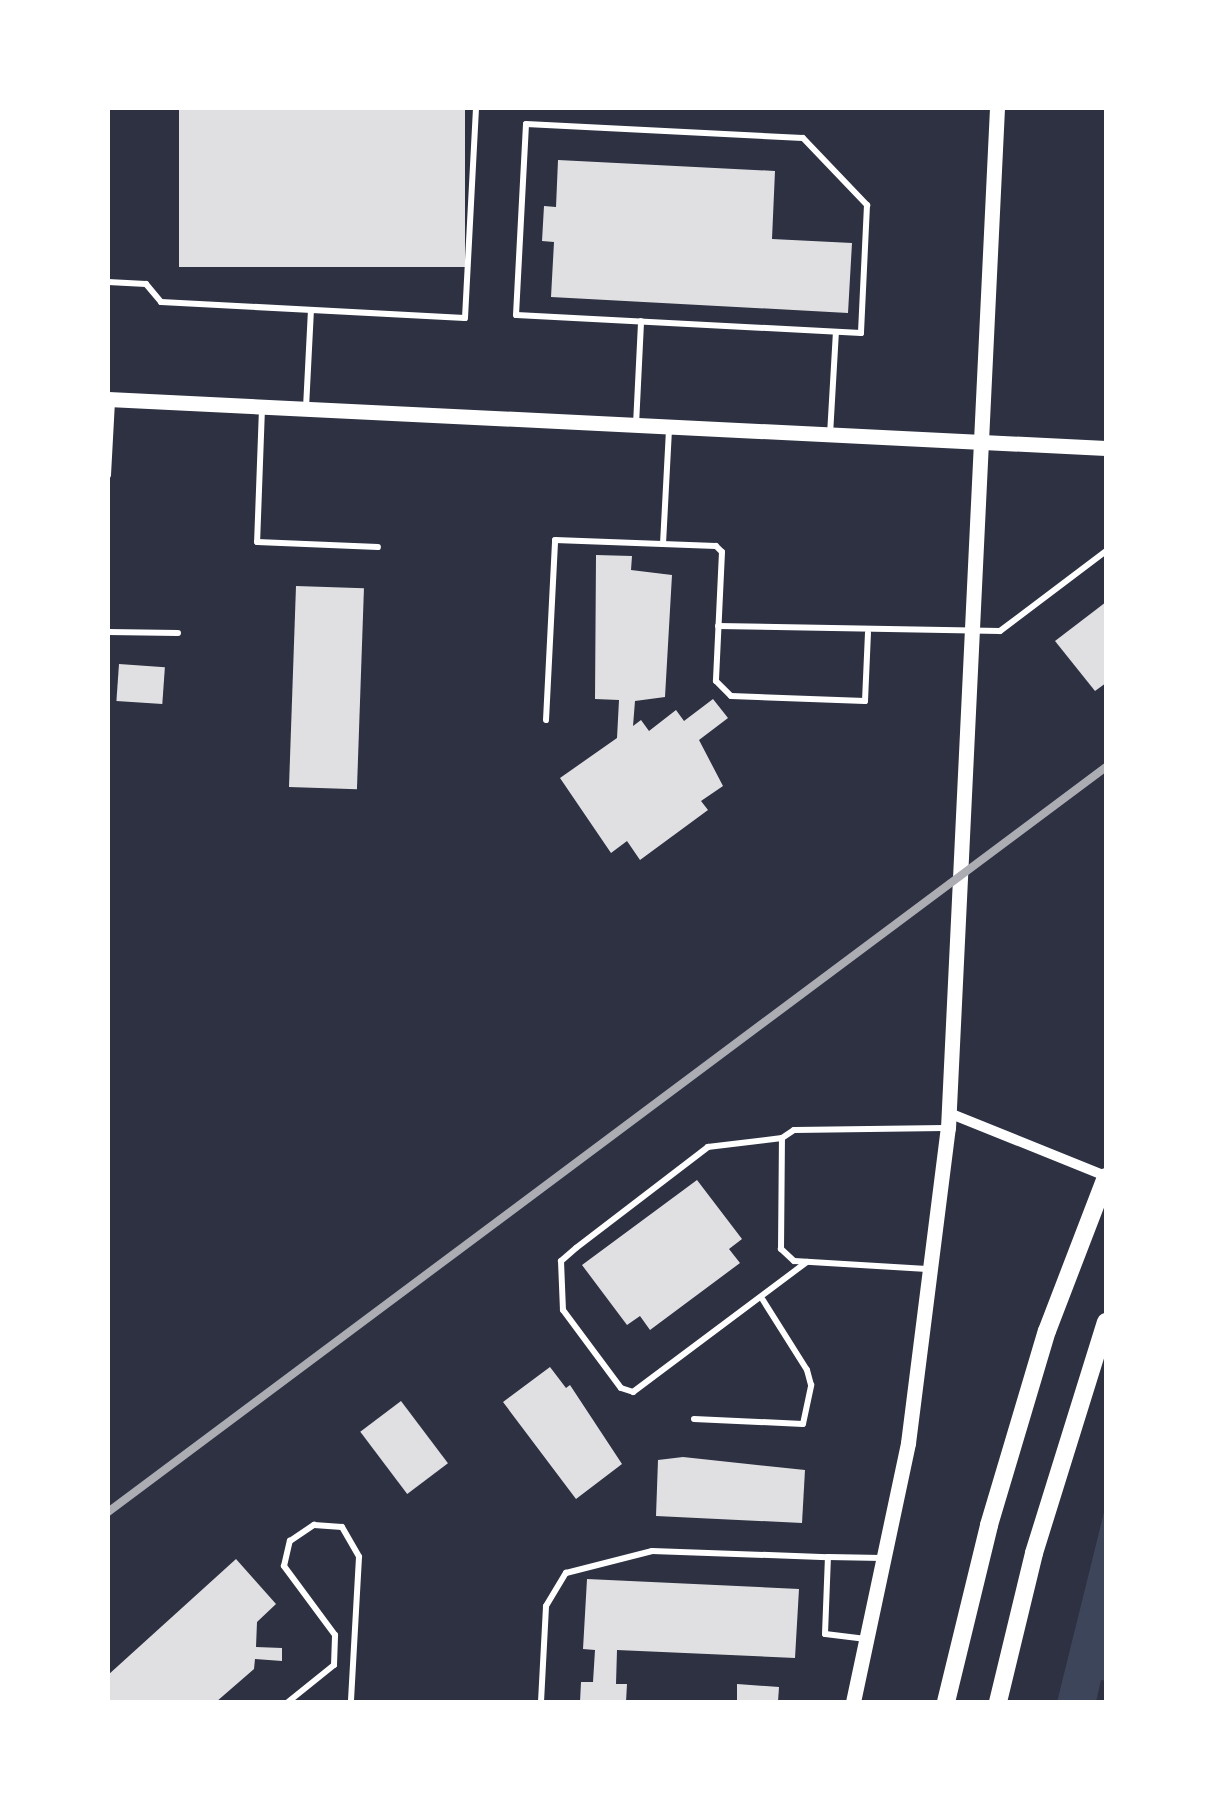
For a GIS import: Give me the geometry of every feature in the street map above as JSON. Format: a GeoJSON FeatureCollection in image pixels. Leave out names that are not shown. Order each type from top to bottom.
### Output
{"type":"FeatureCollection","features":[{"type":"Feature","properties":{"kind":"main road"},"geometry":{"type":"LineString","coordinates":[[946,1702],[989,1525],[1042,1349],[1106,1177]]}},
{"type":"Feature","properties":{"kind":"main road"},"geometry":{"type":"LineString","coordinates":[[998,1702],[1034,1553],[1106,1322]]}},
{"type":"Feature","properties":{"kind":"street"},"geometry":{"type":"LineString","coordinates":[[853,1702],[885,1558],[933,1270],[949,1120],[978,443],[997,108]]}},
{"type":"Feature","properties":{"kind":"street"},"geometry":{"type":"LineString","coordinates":[[110,399],[1106,448]]}},
{"type":"Feature","properties":{"kind":"street"},"geometry":{"type":"LineString","coordinates":[[949,1120],[1106,1177]]}},
{"type":"Feature","properties":{"kind":"lane"},"geometry":{"type":"LineString","coordinates":[[108,282],[146,284],[161,302],[465,318],[476,108]]}},
{"type":"Feature","properties":{"kind":"lane"},"geometry":{"type":"LineString","coordinates":[[526,124],[803,138],[867,205],[860,333],[836,332],[516,315],[526,124]]}},
{"type":"Feature","properties":{"kind":"lane"},"geometry":{"type":"LineString","coordinates":[[306,410],[311,310]]}},
{"type":"Feature","properties":{"kind":"lane"},"geometry":{"type":"LineString","coordinates":[[636,427],[642,321]]}},
{"type":"Feature","properties":{"kind":"lane"},"geometry":{"type":"LineString","coordinates":[[830,437],[836,332]]}},
{"type":"Feature","properties":{"kind":"lane"},"geometry":{"type":"LineString","coordinates":[[108,475],[110,399]]}},
{"type":"Feature","properties":{"kind":"lane"},"geometry":{"type":"LineString","coordinates":[[262,407],[257,542],[378,547]]}},
{"type":"Feature","properties":{"kind":"lane"},"geometry":{"type":"LineString","coordinates":[[663,544],[669,428]]}},
{"type":"Feature","properties":{"kind":"lane"},"geometry":{"type":"LineString","coordinates":[[546,720],[555,540],[663,544],[722,552],[716,681],[731,696],[865,701],[868,632]]}},
{"type":"Feature","properties":{"kind":"lane"},"geometry":{"type":"LineString","coordinates":[[718,626],[868,632],[894,627],[1000,631],[1106,551]]}},
{"type":"Feature","properties":{"kind":"lane"},"geometry":{"type":"LineString","coordinates":[[108,632],[178,634]]}},
{"type":"Feature","properties":{"kind":"lane"},"geometry":{"type":"LineString","coordinates":[[807,1262],[763,1300],[634,1392],[621,1388],[564,1310],[559,1282],[562,1261],[708,1146],[782,1138],[813,1128],[949,1120]]}},
{"type":"Feature","properties":{"kind":"lane"},"geometry":{"type":"LineString","coordinates":[[782,1138],[782,1250],[807,1262],[933,1270]]}},
{"type":"Feature","properties":{"kind":"lane"},"geometry":{"type":"LineString","coordinates":[[694,1419],[803,1424],[808,1370],[763,1300]]}},
{"type":"Feature","properties":{"kind":"lane"},"geometry":{"type":"LineString","coordinates":[[288,1702],[334,1665],[335,1635],[284,1566],[290,1542],[314,1525],[342,1527],[359,1557],[351,1702]]}},
{"type":"Feature","properties":{"kind":"lane"},"geometry":{"type":"LineString","coordinates":[[541,1702],[551,1590],[566,1574],[652,1550],[885,1558]]}},
{"type":"Feature","properties":{"kind":"lane"},"geometry":{"type":"LineString","coordinates":[[828,1558],[825,1634],[867,1640]]}},
{"type":"Feature","properties":{"kind":"shaded area"},"geometry":{"type":"Polygon","coordinates":[[[1106,1504],[1106,1681],[1101,1680],[1096,1702],[1057,1702],[1106,1504]]]}},
{"type":"Feature","properties":{"kind":"building"},"geometry":{"type":"Polygon","coordinates":[[[179,108],[465,108],[465,267],[179,267],[179,108]]]}},
{"type":"Feature","properties":{"kind":"building"},"geometry":{"type":"Polygon","coordinates":[[[558,160],[775,171],[772,239],[852,243],[848,313],[551,297],[554,242],[542,241],[544,206],[556,207],[558,160]]]}},
{"type":"Feature","properties":{"kind":"building"},"geometry":{"type":"Polygon","coordinates":[[[596,555],[632,556],[631,570],[672,575],[665,697],[635,701],[633,726],[641,720],[649,731],[676,710],[684,721],[713,699],[728,718],[699,740],[723,786],[701,801],[708,810],[640,860],[627,841],[611,853],[560,778],[617,738],[619,700],[595,699],[596,555]]]}},
{"type":"Feature","properties":{"kind":"building"},"geometry":{"type":"Polygon","coordinates":[[[296,586],[364,588],[357,789],[289,787],[296,586]]]}},
{"type":"Feature","properties":{"kind":"building"},"geometry":{"type":"Polygon","coordinates":[[[1106,602],[1106,683],[1095,691],[1055,641],[1106,602]]]}},
{"type":"Feature","properties":{"kind":"building"},"geometry":{"type":"Polygon","coordinates":[[[119,664],[165,667],[162,704],[116,701],[119,664]]]}},
{"type":"Feature","properties":{"kind":"building"},"geometry":{"type":"Polygon","coordinates":[[[697,1180],[742,1239],[729,1249],[740,1263],[650,1330],[640,1316],[627,1325],[582,1265],[697,1180]]]}},
{"type":"Feature","properties":{"kind":"building"},"geometry":{"type":"Polygon","coordinates":[[[550,1367],[566,1388],[570,1385],[622,1464],[576,1499],[503,1402],[550,1367]]]}},
{"type":"Feature","properties":{"kind":"building"},"geometry":{"type":"Polygon","coordinates":[[[401,1401],[448,1463],[407,1494],[360,1432],[401,1401]]]}},
{"type":"Feature","properties":{"kind":"building"},"geometry":{"type":"Polygon","coordinates":[[[683,1457],[805,1470],[802,1523],[656,1516],[658,1460],[683,1457]]]}},
{"type":"Feature","properties":{"kind":"building"},"geometry":{"type":"Polygon","coordinates":[[[236,1559],[276,1604],[257,1622],[256,1647],[282,1648],[282,1661],[255,1659],[254,1669],[216,1702],[108,1702],[108,1675],[236,1559]]]}},
{"type":"Feature","properties":{"kind":"building"},"geometry":{"type":"Polygon","coordinates":[[[587,1579],[799,1589],[795,1658],[617,1650],[616,1684],[627,1684],[626,1702],[580,1702],[581,1682],[593,1682],[595,1650],[583,1649],[587,1579]]]}},
{"type":"Feature","properties":{"kind":"building"},"geometry":{"type":"Polygon","coordinates":[[[737,1684],[779,1687],[778,1702],[737,1702],[737,1684]]]}},
{"type":"Feature","properties":{"kind":"railway"},"geometry":{"type":"LineString","coordinates":[[108,1512],[1106,767]]}}]}
